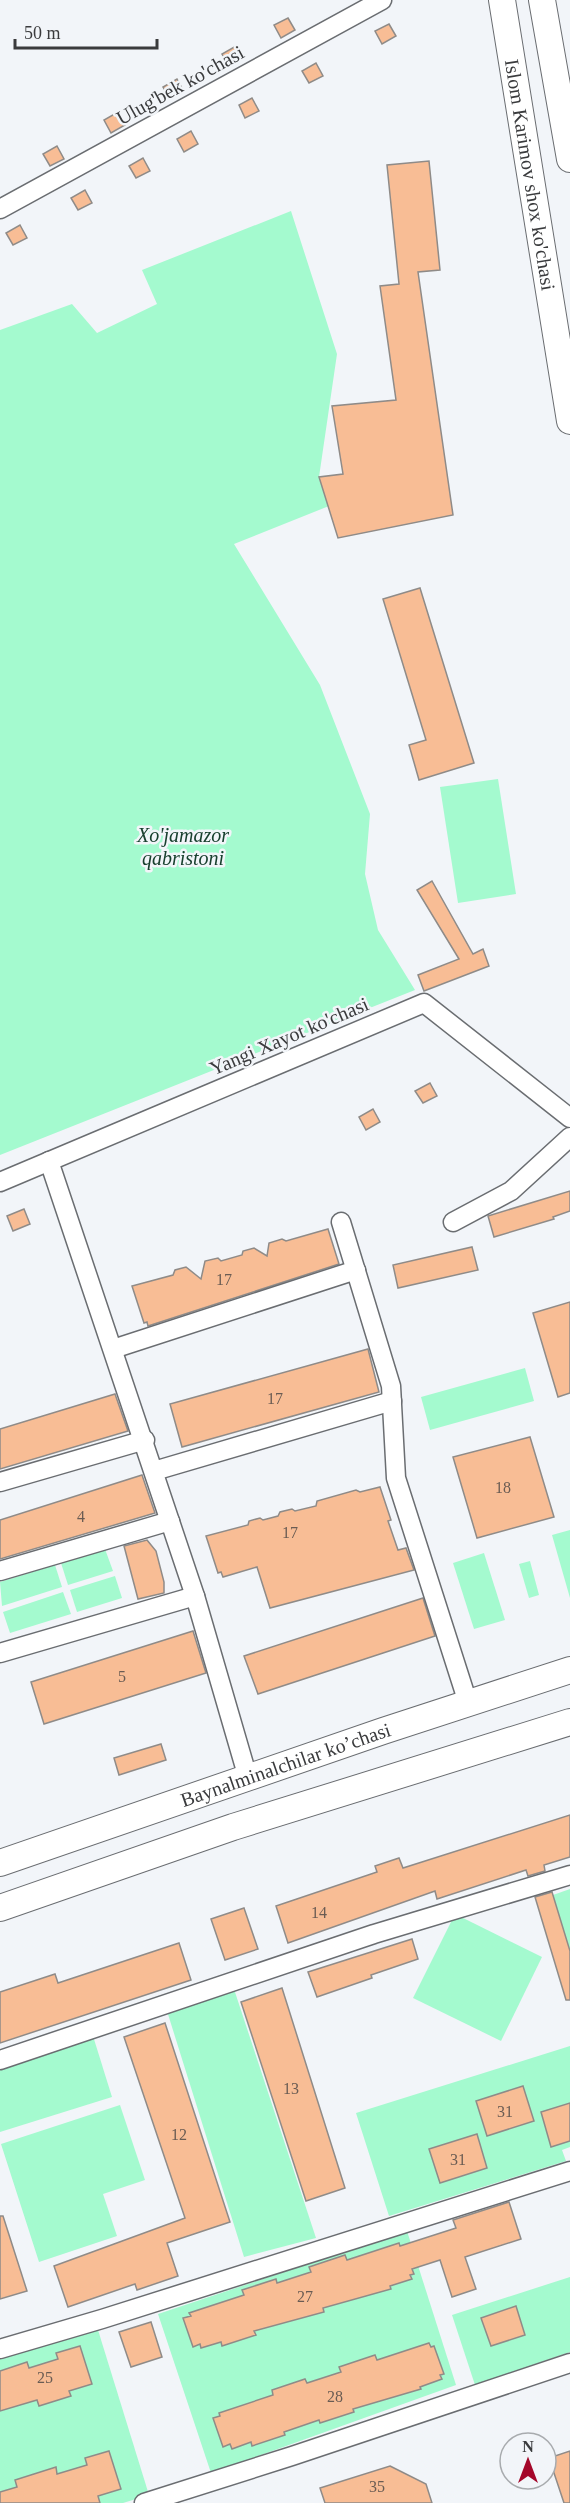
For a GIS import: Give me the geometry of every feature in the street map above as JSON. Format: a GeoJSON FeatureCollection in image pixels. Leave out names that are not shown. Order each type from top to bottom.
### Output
{"type":"FeatureCollection","features":[{"type":"Feature","properties":{"kind":"main road","name":"Islom Karimov shox ko'chasi"},"geometry":{"type":"LineString","coordinates":[[502,0],[570,421]]}},
{"type":"Feature","properties":{"kind":"main road","name":"Islom Karimov shox ko'chasi"},"geometry":{"type":"LineString","coordinates":[[542,0],[570,159]]}},
{"type":"Feature","properties":{"kind":"main road","name":"Baynalminalchilar ko’chasi"},"geometry":{"type":"LineString","coordinates":[[0,1863],[570,1670]]}},
{"type":"Feature","properties":{"kind":"main road"},"geometry":{"type":"LineString","coordinates":[[0,1908],[233,1827],[570,1722]]}},
{"type":"Feature","properties":{"kind":"street","name":"Ulug'bek ko'chasi"},"geometry":{"type":"LineString","coordinates":[[0,210],[382,0]]}},
{"type":"Feature","properties":{"kind":"street","name":"Yangi Xayot ko'chasi"},"geometry":{"type":"LineString","coordinates":[[0,1182],[424,1003],[570,1118]]}},
{"type":"Feature","properties":{"kind":"street"},"geometry":{"type":"LineString","coordinates":[[453,1222],[512,1191],[570,1137]]}},
{"type":"Feature","properties":{"kind":"street"},"geometry":{"type":"LineString","coordinates":[[50,1161],[195,1596],[249,1778]]}},
{"type":"Feature","properties":{"kind":"street"},"geometry":{"type":"LineString","coordinates":[[341,1222],[391,1386],[396,1478],[468,1703]]}},
{"type":"Feature","properties":{"kind":"street"},"geometry":{"type":"LineString","coordinates":[[113,1348],[356,1270]]}},
{"type":"Feature","properties":{"kind":"street"},"geometry":{"type":"LineString","coordinates":[[154,1471],[392,1401]]}},
{"type":"Feature","properties":{"kind":"street"},"geometry":{"type":"LineString","coordinates":[[0,1482],[144,1440]]}},
{"type":"Feature","properties":{"kind":"street"},"geometry":{"type":"LineString","coordinates":[[0,1571],[170,1521]]}},
{"type":"Feature","properties":{"kind":"street"},"geometry":{"type":"LineString","coordinates":[[0,1653],[195,1596]]}},
{"type":"Feature","properties":{"kind":"street"},"geometry":{"type":"LineString","coordinates":[[0,2060],[374,1934],[570,1875]]}},
{"type":"Feature","properties":{"kind":"street"},"geometry":{"type":"LineString","coordinates":[[0,2349],[134,2310],[570,2171]]}},
{"type":"Feature","properties":{"kind":"street"},"geometry":{"type":"LineString","coordinates":[[144,2503],[570,2363]]}},
{"type":"Feature","properties":{"kind":"green space","name":"Xo'jamazor qabristoni"},"geometry":{"type":"Polygon","coordinates":[[[291,211],[337,354],[319,477],[329,506],[234,544],[320,685],[370,814],[365,874],[378,930],[415,990],[0,1155],[0,330],[72,304],[97,333],[157,304],[142,270],[291,211]]]}},
{"type":"Feature","properties":{"kind":"green space"},"geometry":{"type":"Polygon","coordinates":[[[498,779],[516,894],[458,903],[440,787],[498,779]]]}},
{"type":"Feature","properties":{"kind":"green space"},"geometry":{"type":"Polygon","coordinates":[[[525,1368],[534,1401],[430,1430],[421,1397],[525,1368]]]}},
{"type":"Feature","properties":{"kind":"green space"},"geometry":{"type":"Polygon","coordinates":[[[570,1530],[570,1598],[552,1535],[570,1530]]]}},
{"type":"Feature","properties":{"kind":"green space"},"geometry":{"type":"Polygon","coordinates":[[[105,1549],[113,1571],[68,1585],[61,1563],[105,1549]]]}},
{"type":"Feature","properties":{"kind":"green space"},"geometry":{"type":"Polygon","coordinates":[[[484,1553],[505,1620],[474,1629],[453,1563],[484,1553]]]}},
{"type":"Feature","properties":{"kind":"green space"},"geometry":{"type":"Polygon","coordinates":[[[530,1561],[539,1595],[529,1598],[519,1564],[530,1561]]]}},
{"type":"Feature","properties":{"kind":"green space"},"geometry":{"type":"Polygon","coordinates":[[[55,1565],[62,1587],[2,1606],[0,1582],[55,1565]]]}},
{"type":"Feature","properties":{"kind":"green space"},"geometry":{"type":"Polygon","coordinates":[[[115,1576],[122,1598],[77,1612],[70,1590],[115,1576]]]}},
{"type":"Feature","properties":{"kind":"green space"},"geometry":{"type":"Polygon","coordinates":[[[63,1592],[71,1614],[10,1633],[3,1612],[63,1592]]]}},
{"type":"Feature","properties":{"kind":"green space"},"geometry":{"type":"Polygon","coordinates":[[[570,1889],[570,1951],[553,1895],[570,1889]]]}},
{"type":"Feature","properties":{"kind":"green space"},"geometry":{"type":"Polygon","coordinates":[[[455,1914],[542,1957],[501,2041],[413,1998],[455,1914]]]}},
{"type":"Feature","properties":{"kind":"green space"},"geometry":{"type":"Polygon","coordinates":[[[233,1986],[316,2238],[244,2257],[167,2011],[233,1986]]]}},
{"type":"Feature","properties":{"kind":"green space"},"geometry":{"type":"Polygon","coordinates":[[[93,2036],[112,2097],[0,2132],[0,2065],[93,2036]]]}},
{"type":"Feature","properties":{"kind":"green space"},"geometry":{"type":"Polygon","coordinates":[[[570,2046],[570,2147],[562,2150],[566,2161],[389,2216],[356,2113],[570,2046]]]}},
{"type":"Feature","properties":{"kind":"green space"},"geometry":{"type":"Polygon","coordinates":[[[120,2105],[145,2180],[103,2194],[117,2236],[39,2262],[1,2144],[120,2105]]]}},
{"type":"Feature","properties":{"kind":"green space"},"geometry":{"type":"Polygon","coordinates":[[[407,2231],[456,2385],[211,2473],[158,2314],[407,2231]]]}},
{"type":"Feature","properties":{"kind":"green space"},"geometry":{"type":"Polygon","coordinates":[[[570,2277],[570,2352],[475,2385],[452,2315],[570,2277]]]}},
{"type":"Feature","properties":{"kind":"green space"},"geometry":{"type":"Polygon","coordinates":[[[98,2330],[149,2495],[123,2503],[0,2503],[0,2359],[98,2330]]]}},
{"type":"Feature","properties":{"kind":"building"},"geometry":{"type":"Polygon","coordinates":[[[288,18],[295,30],[281,38],[274,25],[288,18]]]}},
{"type":"Feature","properties":{"kind":"building"},"geometry":{"type":"Polygon","coordinates":[[[389,24],[396,36],[382,44],[375,31],[389,24]]]}},
{"type":"Feature","properties":{"kind":"building"},"geometry":{"type":"Polygon","coordinates":[[[236,46],[243,59],[229,67],[222,54],[236,46]]]}},
{"type":"Feature","properties":{"kind":"building"},"geometry":{"type":"Polygon","coordinates":[[[316,63],[323,76],[309,83],[302,71],[316,63]]]}},
{"type":"Feature","properties":{"kind":"building"},"geometry":{"type":"Polygon","coordinates":[[[177,79],[184,92],[170,99],[163,87],[177,79]]]}},
{"type":"Feature","properties":{"kind":"building"},"geometry":{"type":"Polygon","coordinates":[[[252,98],[259,111],[245,118],[239,105],[252,98]]]}},
{"type":"Feature","properties":{"kind":"building"},"geometry":{"type":"Polygon","coordinates":[[[118,112],[125,125],[111,133],[104,120],[118,112]]]}},
{"type":"Feature","properties":{"kind":"building"},"geometry":{"type":"Polygon","coordinates":[[[191,131],[198,144],[184,152],[177,139],[191,131]]]}},
{"type":"Feature","properties":{"kind":"building"},"geometry":{"type":"Polygon","coordinates":[[[57,146],[64,159],[50,166],[43,154],[57,146]]]}},
{"type":"Feature","properties":{"kind":"building"},"geometry":{"type":"Polygon","coordinates":[[[143,158],[150,171],[136,178],[129,166],[143,158]]]}},
{"type":"Feature","properties":{"kind":"building"},"geometry":{"type":"Polygon","coordinates":[[[429,161],[440,270],[418,272],[453,515],[338,538],[319,477],[343,474],[332,406],[396,400],[380,286],[399,284],[387,165],[429,161]]]}},
{"type":"Feature","properties":{"kind":"building"},"geometry":{"type":"Polygon","coordinates":[[[85,190],[92,203],[78,210],[71,198],[85,190]]]}},
{"type":"Feature","properties":{"kind":"building"},"geometry":{"type":"Polygon","coordinates":[[[20,225],[27,238],[13,245],[6,233],[20,225]]]}},
{"type":"Feature","properties":{"kind":"building"},"geometry":{"type":"Polygon","coordinates":[[[420,588],[474,763],[419,780],[409,745],[426,740],[383,599],[420,588]]]}},
{"type":"Feature","properties":{"kind":"building"},"geometry":{"type":"Polygon","coordinates":[[[432,881],[473,954],[483,949],[489,966],[424,991],[418,975],[459,959],[417,890],[432,881]]]}},
{"type":"Feature","properties":{"kind":"building"},"geometry":{"type":"Polygon","coordinates":[[[430,1083],[437,1096],[423,1103],[415,1091],[430,1083]]]}},
{"type":"Feature","properties":{"kind":"building"},"geometry":{"type":"Polygon","coordinates":[[[373,1109],[380,1122],[366,1130],[359,1117],[373,1109]]]}},
{"type":"Feature","properties":{"kind":"building"},"geometry":{"type":"Polygon","coordinates":[[[570,1191],[570,1211],[553,1217],[554,1219],[494,1237],[488,1216],[570,1191]]]}},
{"type":"Feature","properties":{"kind":"building"},"geometry":{"type":"Polygon","coordinates":[[[24,1209],[30,1224],[13,1231],[7,1216],[24,1209]]]}},
{"type":"Feature","properties":{"kind":"building"},"geometry":{"type":"Polygon","coordinates":[[[328,1229],[339,1264],[148,1326],[147,1322],[144,1323],[132,1286],[173,1275],[175,1270],[186,1267],[201,1279],[205,1261],[218,1258],[221,1261],[242,1255],[243,1251],[254,1248],[267,1256],[269,1243],[282,1239],[286,1241],[328,1229]]]}},
{"type":"Feature","properties":{"kind":"building"},"geometry":{"type":"Polygon","coordinates":[[[472,1247],[478,1270],[398,1288],[393,1265],[472,1247]]]}},
{"type":"Feature","properties":{"kind":"building"},"geometry":{"type":"Polygon","coordinates":[[[570,1302],[570,1393],[558,1397],[533,1313],[570,1302]]]}},
{"type":"Feature","properties":{"kind":"building"},"geometry":{"type":"Polygon","coordinates":[[[368,1349],[379,1392],[182,1447],[170,1404],[368,1349]]]}},
{"type":"Feature","properties":{"kind":"building"},"geometry":{"type":"Polygon","coordinates":[[[115,1394],[128,1431],[0,1469],[0,1429],[115,1394]]]}},
{"type":"Feature","properties":{"kind":"building"},"geometry":{"type":"Polygon","coordinates":[[[530,1437],[554,1517],[477,1538],[453,1457],[530,1437]]]}},
{"type":"Feature","properties":{"kind":"building"},"geometry":{"type":"Polygon","coordinates":[[[142,1475],[155,1513],[0,1559],[0,1520],[142,1475]]]}},
{"type":"Feature","properties":{"kind":"building"},"geometry":{"type":"Polygon","coordinates":[[[380,1487],[398,1550],[406,1548],[414,1570],[270,1608],[257,1567],[223,1577],[221,1572],[218,1573],[206,1536],[248,1525],[249,1521],[278,1516],[280,1512],[316,1506],[317,1501],[356,1490],[360,1492],[380,1487]]]}},
{"type":"Feature","properties":{"kind":"building"},"geometry":{"type":"Polygon","coordinates":[[[147,1540],[156,1551],[164,1582],[164,1593],[138,1599],[124,1546],[147,1540]]]}},
{"type":"Feature","properties":{"kind":"building"},"geometry":{"type":"Polygon","coordinates":[[[423,1598],[435,1636],[258,1694],[244,1656],[423,1598]]]}},
{"type":"Feature","properties":{"kind":"building"},"geometry":{"type":"Polygon","coordinates":[[[193,1631],[206,1673],[44,1724],[31,1682],[193,1631]]]}},
{"type":"Feature","properties":{"kind":"building"},"geometry":{"type":"Polygon","coordinates":[[[161,1744],[166,1760],[119,1775],[114,1758],[161,1744]]]}},
{"type":"Feature","properties":{"kind":"building"},"geometry":{"type":"Polygon","coordinates":[[[570,1815],[570,1857],[544,1865],[545,1871],[528,1876],[526,1870],[437,1899],[435,1891],[288,1943],[276,1906],[377,1872],[375,1866],[399,1858],[403,1868],[570,1815]]]}},
{"type":"Feature","properties":{"kind":"building"},"geometry":{"type":"Polygon","coordinates":[[[552,1892],[570,1951],[570,2000],[566,2000],[535,1897],[552,1892]]]}},
{"type":"Feature","properties":{"kind":"building"},"geometry":{"type":"Polygon","coordinates":[[[244,1908],[258,1949],[225,1960],[211,1919],[244,1908]]]}},
{"type":"Feature","properties":{"kind":"building"},"geometry":{"type":"Polygon","coordinates":[[[412,1939],[418,1959],[317,1997],[308,1972],[412,1939]]]}},
{"type":"Feature","properties":{"kind":"building"},"geometry":{"type":"Polygon","coordinates":[[[179,1943],[191,1980],[0,2043],[0,1992],[55,1974],[58,1983],[179,1943]]]}},
{"type":"Feature","properties":{"kind":"building"},"geometry":{"type":"Polygon","coordinates":[[[282,1988],[345,2188],[306,2201],[241,2002],[282,1988]]]}},
{"type":"Feature","properties":{"kind":"building"},"geometry":{"type":"Polygon","coordinates":[[[165,2023],[230,2222],[167,2243],[178,2276],[137,2290],[135,2284],[68,2307],[54,2266],[185,2218],[124,2037],[165,2023]]]}},
{"type":"Feature","properties":{"kind":"building"},"geometry":{"type":"Polygon","coordinates":[[[523,2086],[534,2121],[487,2136],[476,2101],[523,2086]]]}},
{"type":"Feature","properties":{"kind":"building"},"geometry":{"type":"Polygon","coordinates":[[[570,2103],[570,2141],[551,2147],[541,2112],[570,2103]]]}},
{"type":"Feature","properties":{"kind":"building"},"geometry":{"type":"Polygon","coordinates":[[[477,2134],[487,2168],[440,2183],[429,2149],[477,2134]]]}},
{"type":"Feature","properties":{"kind":"building"},"geometry":{"type":"Polygon","coordinates":[[[509,2202],[521,2239],[465,2257],[476,2289],[452,2297],[440,2260],[412,2269],[414,2274],[410,2275],[412,2279],[390,2286],[391,2289],[323,2308],[324,2312],[254,2331],[256,2335],[222,2346],[221,2342],[201,2348],[200,2344],[193,2347],[183,2318],[191,2316],[189,2313],[244,2295],[242,2290],[276,2279],[277,2283],[311,2272],[309,2267],[345,2255],[347,2260],[456,2228],[453,2220],[509,2202]]]}},
{"type":"Feature","properties":{"kind":"building"},"geometry":{"type":"Polygon","coordinates":[[[0,2216],[3,2216],[27,2291],[0,2299],[0,2216]]]}},
{"type":"Feature","properties":{"kind":"building"},"geometry":{"type":"Polygon","coordinates":[[[516,2306],[525,2335],[491,2346],[481,2318],[516,2306]]]}},
{"type":"Feature","properties":{"kind":"building"},"geometry":{"type":"Polygon","coordinates":[[[151,2322],[162,2357],[131,2367],[119,2332],[151,2322]]]}},
{"type":"Feature","properties":{"kind":"building"},"geometry":{"type":"Polygon","coordinates":[[[429,2343],[431,2347],[434,2346],[444,2374],[440,2375],[442,2379],[420,2387],[421,2389],[353,2409],[354,2412],[320,2423],[319,2420],[284,2432],[285,2435],[252,2446],[251,2442],[232,2449],[230,2444],[223,2447],[213,2418],[220,2416],[219,2413],[273,2395],[272,2390],[305,2379],[307,2383],[341,2372],[339,2367],[375,2355],[377,2360],[429,2343]]]}},
{"type":"Feature","properties":{"kind":"building"},"geometry":{"type":"Polygon","coordinates":[[[80,2346],[92,2384],[69,2391],[71,2396],[39,2406],[37,2400],[0,2411],[0,2371],[27,2362],[29,2368],[58,2359],[56,2353],[80,2346]]]}},
{"type":"Feature","properties":{"kind":"building"},"geometry":{"type":"Polygon","coordinates":[[[109,2451],[121,2489],[98,2496],[100,2503],[0,2503],[0,2492],[17,2487],[15,2480],[56,2467],[57,2474],[87,2465],[85,2458],[109,2451]]]}},
{"type":"Feature","properties":{"kind":"building"},"geometry":{"type":"Polygon","coordinates":[[[570,2451],[570,2503],[564,2503],[558,2485],[558,2455],[570,2451]]]}},
{"type":"Feature","properties":{"kind":"building"},"geometry":{"type":"Polygon","coordinates":[[[390,2466],[426,2484],[432,2503],[325,2503],[320,2488],[390,2466]]]}}]}
